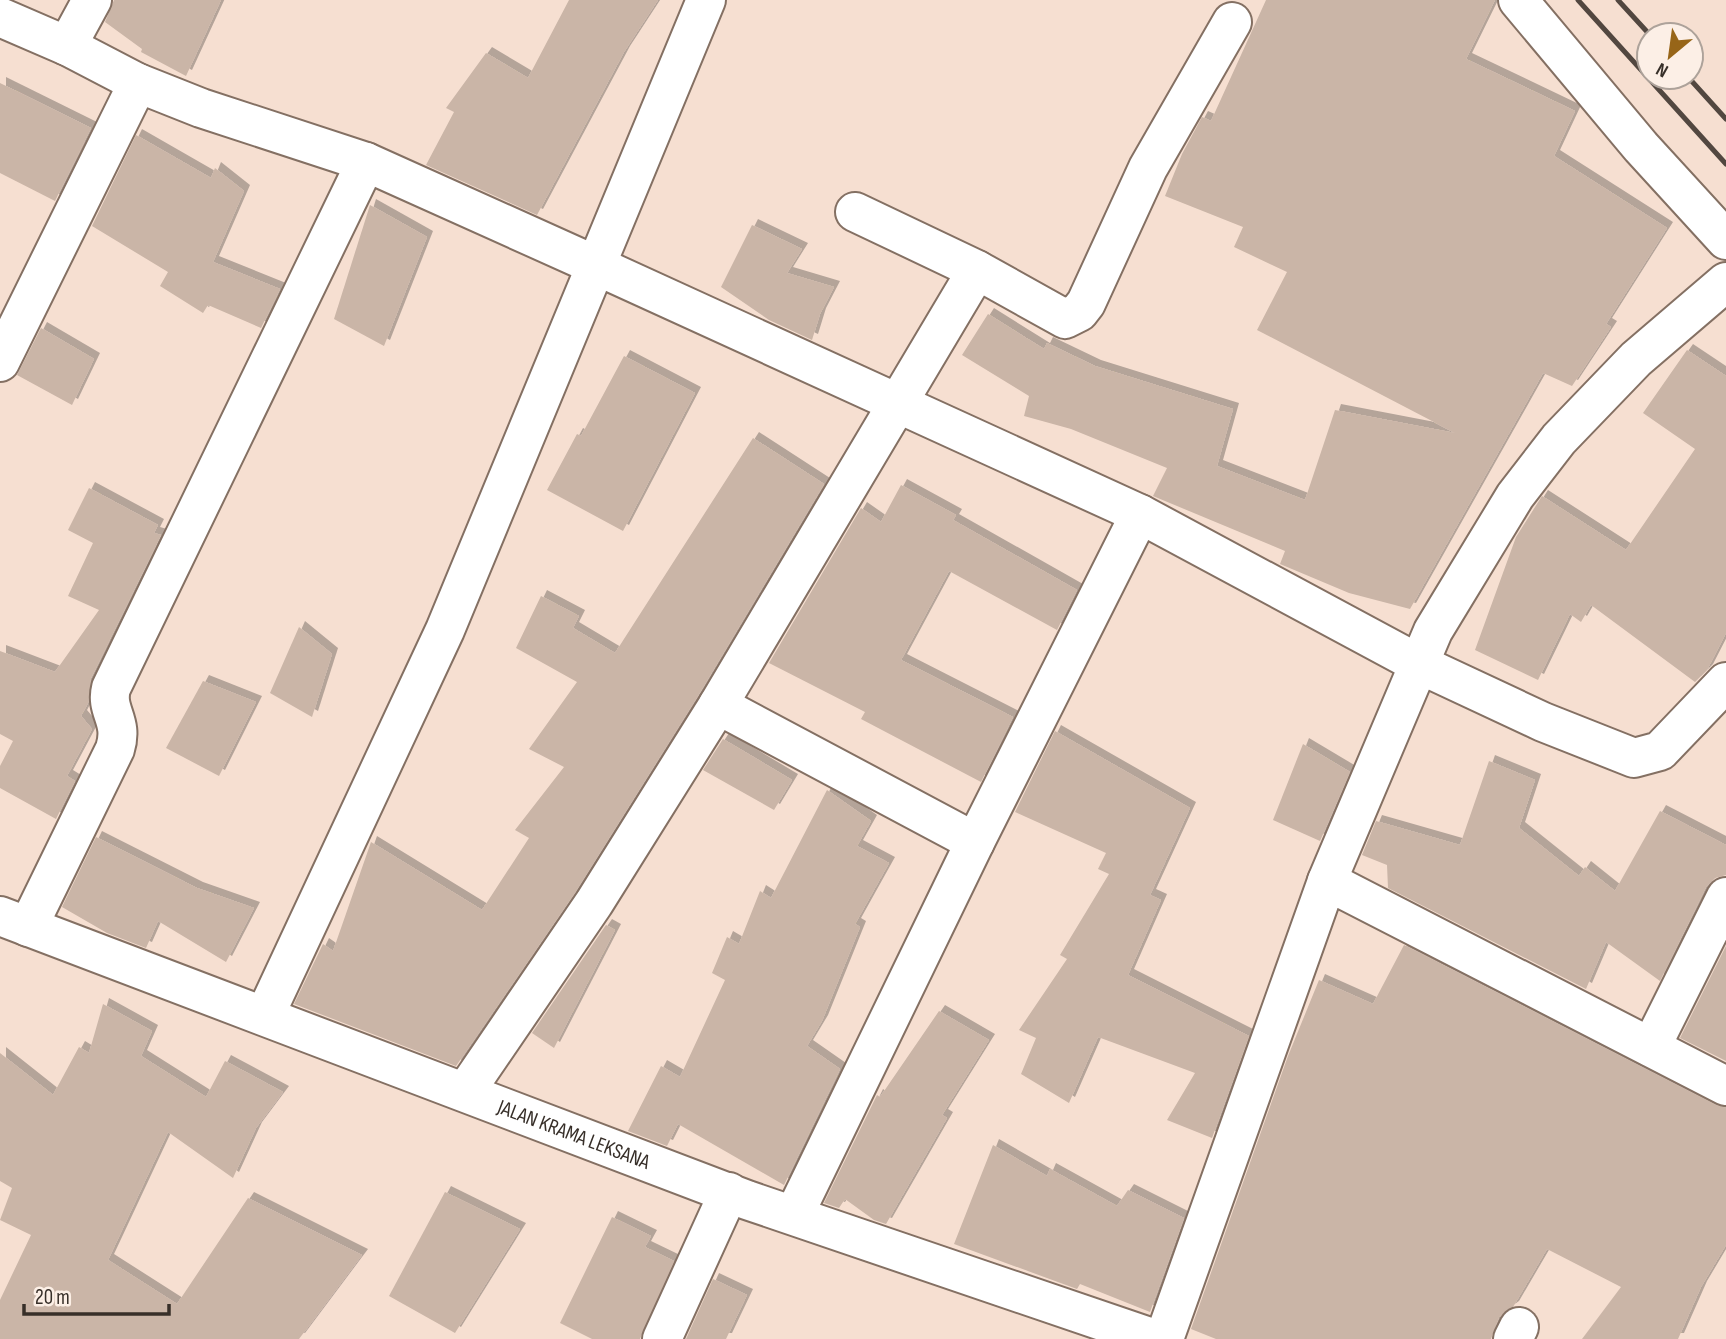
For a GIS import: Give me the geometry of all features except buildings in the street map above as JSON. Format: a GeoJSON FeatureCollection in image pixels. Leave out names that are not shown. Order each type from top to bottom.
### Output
{"type":"FeatureCollection","features":[{"type":"Feature","properties":{"kind":"street"},"geometry":{"type":"LineString","coordinates":[[67,46],[92,0]]}},
{"type":"Feature","properties":{"kind":"street"},"geometry":{"type":"LineString","coordinates":[[265,1016],[445,630],[706,0]]}},
{"type":"Feature","properties":{"kind":"street"},"geometry":{"type":"LineString","coordinates":[[1518,0],[1641,146],[1726,240]]}},
{"type":"Feature","properties":{"kind":"street"},"geometry":{"type":"LineString","coordinates":[[0,17],[67,46],[138,83],[201,108],[366,162],[595,265],[1140,514],[1419,664],[1543,722],[1634,758],[1660,751],[1726,682]]}},
{"type":"Feature","properties":{"kind":"street"},"geometry":{"type":"LineString","coordinates":[[855,212],[977,270],[1065,318],[1079,312],[1109,257],[1148,168],[1232,22]]}},
{"type":"Feature","properties":{"kind":"street"},"geometry":{"type":"LineString","coordinates":[[0,362],[138,83]]}},
{"type":"Feature","properties":{"kind":"street"},"geometry":{"type":"LineString","coordinates":[[14,922],[115,749],[118,723],[110,706],[111,688],[366,162]]}},
{"type":"Feature","properties":{"kind":"street"},"geometry":{"type":"LineString","coordinates":[[465,1092],[594,903],[718,705],[977,270]]}},
{"type":"Feature","properties":{"kind":"street"},"geometry":{"type":"LineString","coordinates":[[1164,1339],[1327,881],[1433,631],[1515,496],[1559,439],[1636,359],[1726,282]]}},
{"type":"Feature","properties":{"kind":"street"},"geometry":{"type":"LineString","coordinates":[[794,1215],[975,842],[1140,514]]}},
{"type":"Feature","properties":{"kind":"street"},"geometry":{"type":"LineString","coordinates":[[718,705],[975,842]]}},
{"type":"Feature","properties":{"kind":"street"},"geometry":{"type":"LineString","coordinates":[[1327,881],[1726,1086]]}},
{"type":"Feature","properties":{"kind":"street"},"geometry":{"type":"LineString","coordinates":[[1651,1047],[1726,898]]}},
{"type":"Feature","properties":{"kind":"street","name":"JALAN KRAMA LEKSANA"},"geometry":{"type":"LineString","coordinates":[[14,922],[729,1192],[1155,1339]]}},
{"type":"Feature","properties":{"kind":"street"},"geometry":{"type":"LineString","coordinates":[[662,1339],[729,1192]]}},
{"type":"Feature","properties":{"kind":"railway"},"geometry":{"type":"LineString","coordinates":[[1578,0],[1726,164]]}},
{"type":"Feature","properties":{"kind":"railway"},"geometry":{"type":"LineString","coordinates":[[1618,0],[1637,21]]}},
{"type":"Feature","properties":{"kind":"railway"},"geometry":{"type":"LineString","coordinates":[[1701,91],[1726,119]]}}]}
